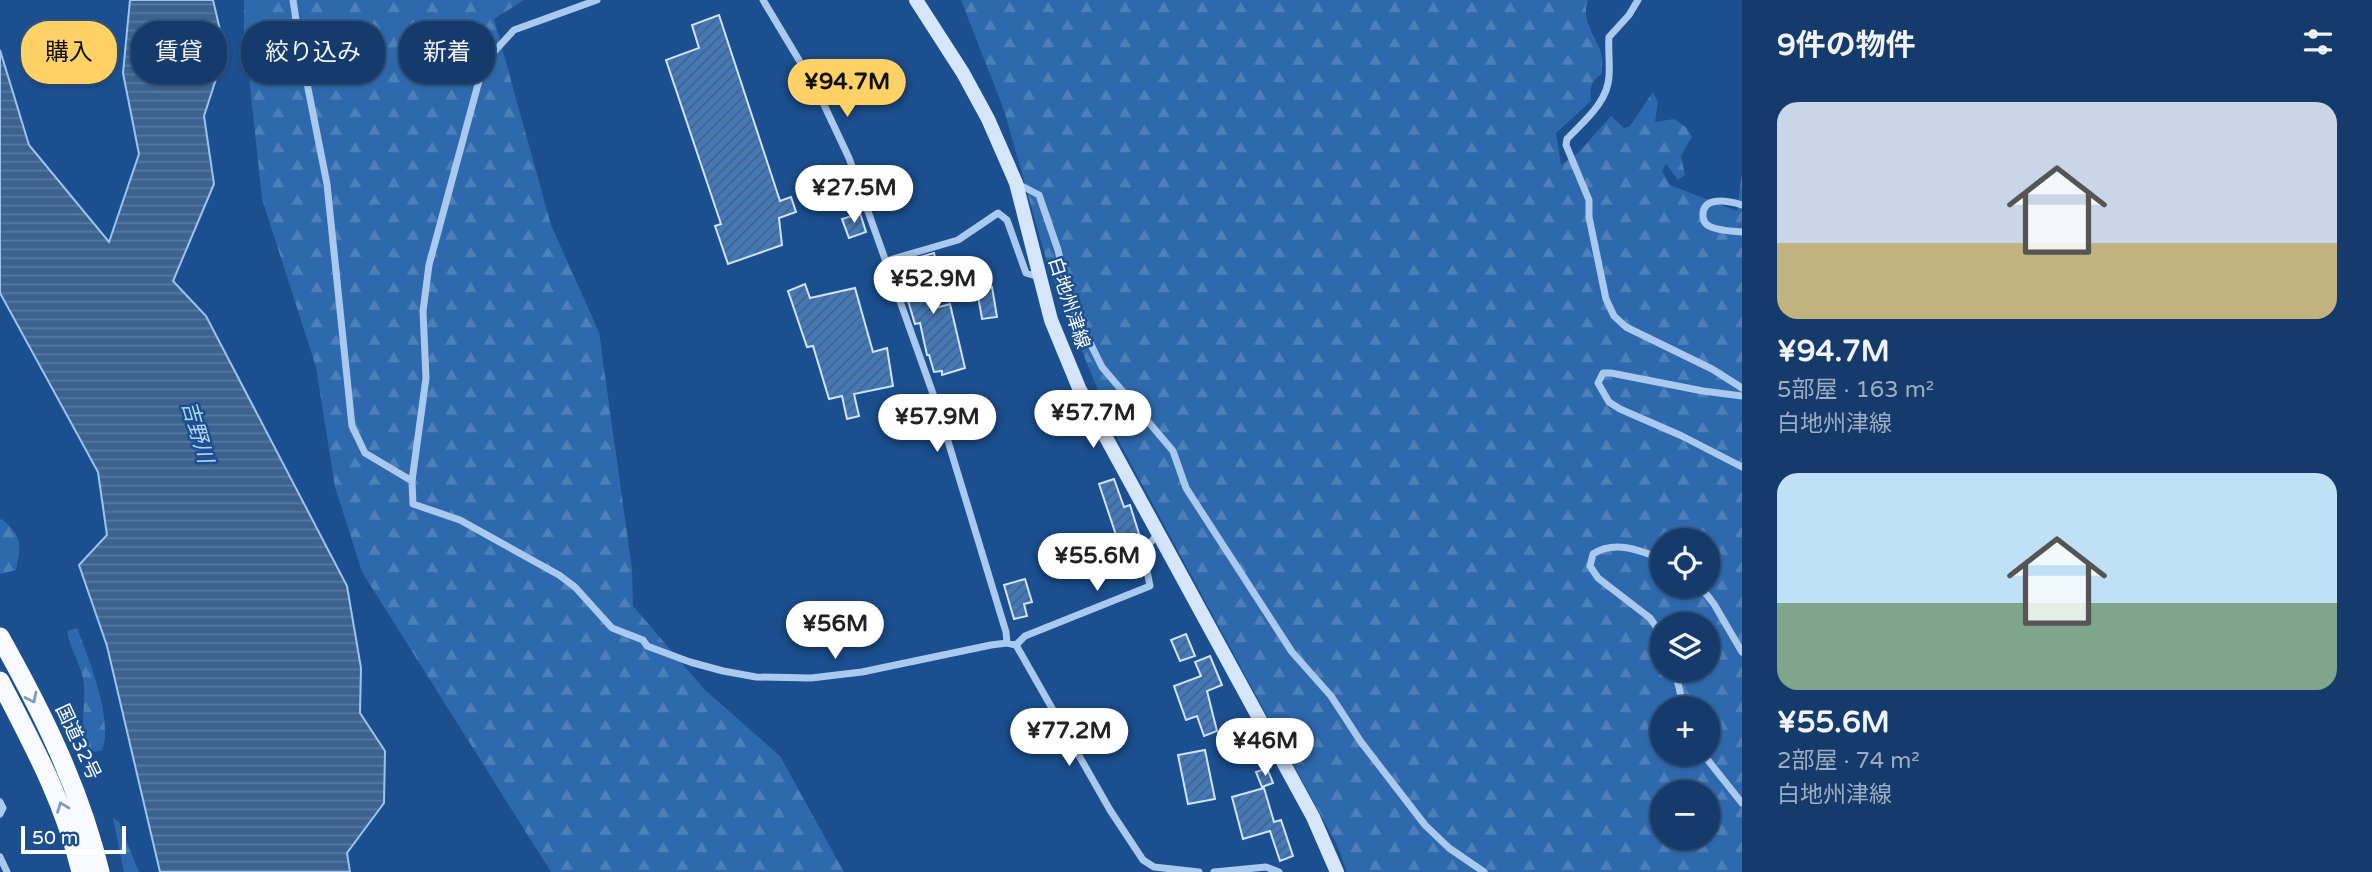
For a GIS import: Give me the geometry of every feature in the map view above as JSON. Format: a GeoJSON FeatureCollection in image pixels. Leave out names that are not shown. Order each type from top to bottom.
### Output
{"type":"FeatureCollection","features":[{"type":"Feature","properties":{"kind":"highway","name":"国道32号"},"geometry":{"type":"LineString","coordinates":[[0,637],[76,791],[100,872]]}},
{"type":"Feature","properties":{"kind":"highway"},"geometry":{"type":"LineString","coordinates":[[0,680],[60,800],[81,872]]}},
{"type":"Feature","properties":{"kind":"main road","name":"白地州津線"},"geometry":{"type":"LineString","coordinates":[[916,0],[988,118],[1016,183],[1051,320],[1079,388],[1313,817],[1337,872]]}},
{"type":"Feature","properties":{"kind":"street"},"geometry":{"type":"LineString","coordinates":[[293,0],[327,184],[352,426],[365,453],[412,481]]}},
{"type":"Feature","properties":{"kind":"street"},"geometry":{"type":"LineString","coordinates":[[597,0],[514,30],[492,54],[480,77],[429,265],[423,311],[426,378],[412,481],[413,503],[460,520],[559,575],[575,587],[612,628],[642,640],[648,646],[690,662],[756,677],[811,678],[862,673],[1007,643],[1016,645],[1110,810],[1143,860],[1154,869],[1199,872]]}},
{"type":"Feature","properties":{"kind":"street"},"geometry":{"type":"LineString","coordinates":[[763,0],[817,90],[849,158],[937,405],[1006,632],[1007,643]]}},
{"type":"Feature","properties":{"kind":"street"},"geometry":{"type":"LineString","coordinates":[[1638,0],[1629,15],[1609,37],[1609,78],[1605,94],[1594,111],[1567,139],[1566,145],[1589,200],[1589,217],[1606,299],[1614,316],[1626,327],[1712,369],[1742,388]]}},
{"type":"Feature","properties":{"kind":"street"},"geometry":{"type":"LineString","coordinates":[[1016,183],[1039,195],[1058,250],[1069,300],[1102,367],[1174,451],[1186,488],[1292,652],[1331,696],[1361,742],[1424,825],[1449,848],[1483,872]]}},
{"type":"Feature","properties":{"kind":"street"},"geometry":{"type":"LineString","coordinates":[[1742,205],[1719,200],[1710,202],[1703,215],[1704,222],[1710,227],[1742,232]]}},
{"type":"Feature","properties":{"kind":"street"},"geometry":{"type":"LineString","coordinates":[[886,261],[958,240],[998,213],[1007,220],[1026,273],[1039,278]]}},
{"type":"Feature","properties":{"kind":"street"},"geometry":{"type":"LineString","coordinates":[[1742,396],[1611,373],[1604,373],[1598,383],[1609,402],[1620,409],[1682,436],[1742,467]]}},
{"type":"Feature","properties":{"kind":"street"},"geometry":{"type":"LineString","coordinates":[[1016,645],[1025,636],[1150,586],[1143,551],[1159,533]]}},
{"type":"Feature","properties":{"kind":"street"},"geometry":{"type":"LineString","coordinates":[[1650,554],[1639,550],[1604,547],[1593,554],[1590,566],[1598,578],[1650,618]]}},
{"type":"Feature","properties":{"kind":"street"},"geometry":{"type":"LineString","coordinates":[[1709,598],[1742,652]]}},
{"type":"Feature","properties":{"kind":"street"},"geometry":{"type":"LineString","coordinates":[[0,680],[18,670]]}},
{"type":"Feature","properties":{"kind":"street"},"geometry":{"type":"LineString","coordinates":[[1713,766],[1742,803]]}},
{"type":"Feature","properties":{"kind":"street"},"geometry":{"type":"LineString","coordinates":[[0,802],[3,808],[0,814]]}},
{"type":"Feature","properties":{"kind":"street"},"geometry":{"type":"LineString","coordinates":[[0,857],[7,872]]}},
{"type":"Feature","properties":{"kind":"street"},"geometry":{"type":"LineString","coordinates":[[1214,872],[1266,867],[1279,872]]}},
{"type":"Feature","properties":{"kind":"green space"},"geometry":{"type":"Polygon","coordinates":[[[244,0],[524,0],[495,21],[399,21],[399,84],[495,84],[495,23],[551,225],[599,332],[632,569],[633,606],[704,689],[780,756],[844,872],[551,872],[362,572],[335,487],[316,367],[262,199],[250,84],[385,84],[385,21],[244,21],[244,0]]]}},
{"type":"Feature","properties":{"kind":"green space"},"geometry":{"type":"Polygon","coordinates":[[[961,0],[1588,0],[1587,20],[1601,53],[1602,74],[1595,79],[1592,86],[1591,101],[1556,133],[1561,165],[1578,153],[1611,116],[1624,128],[1630,126],[1653,92],[1658,102],[1655,122],[1674,119],[1686,127],[1692,137],[1681,156],[1685,175],[1678,180],[1666,164],[1662,171],[1670,185],[1737,211],[1742,172],[1742,872],[1347,872],[1337,845],[1117,438],[1048,266],[1004,110],[961,0]]]}},
{"type":"Feature","properties":{"kind":"green space"},"geometry":{"type":"Polygon","coordinates":[[[0,520],[14,531],[19,547],[16,570],[0,574],[0,520]]]}},
{"type":"Feature","properties":{"kind":"green space"},"geometry":{"type":"Polygon","coordinates":[[[77,628],[98,689],[105,723],[102,750],[94,752],[86,746],[84,739],[83,678],[67,631],[77,628]]]}},
{"type":"Feature","properties":{"kind":"green space"},"geometry":{"type":"Polygon","coordinates":[[[113,818],[119,822],[139,872],[124,872],[113,818]]]}},
{"type":"Feature","properties":{"kind":"water","name":"吉野川"},"geometry":{"type":"Polygon","coordinates":[[[130,0],[213,0],[218,21],[131,21],[131,84],[214,84],[204,116],[214,184],[173,281],[206,316],[347,586],[361,668],[360,713],[385,751],[384,803],[347,853],[350,872],[160,872],[107,646],[79,565],[107,535],[98,472],[0,293],[0,50],[29,145],[109,242],[139,154],[123,73],[130,0]]]}},
{"type":"Feature","properties":{"kind":"building"},"geometry":{"type":"Polygon","coordinates":[[[719,15],[780,201],[791,197],[796,212],[779,218],[782,245],[728,264],[715,226],[721,224],[666,60],[699,48],[692,25],[719,15]]]}},
{"type":"Feature","properties":{"kind":"building"},"geometry":{"type":"Polygon","coordinates":[[[860,213],[866,232],[849,238],[842,219],[860,213]]]}},
{"type":"Feature","properties":{"kind":"building"},"geometry":{"type":"Polygon","coordinates":[[[934,253],[939,274],[930,276],[939,307],[950,304],[965,368],[942,375],[942,371],[934,372],[920,323],[915,324],[903,284],[908,282],[903,262],[934,253]]]}},
{"type":"Feature","properties":{"kind":"building"},"geometry":{"type":"Polygon","coordinates":[[[805,284],[810,298],[855,288],[873,352],[887,348],[893,386],[854,394],[859,416],[847,419],[842,396],[829,399],[813,346],[807,347],[788,291],[805,284]]]}},
{"type":"Feature","properties":{"kind":"building"},"geometry":{"type":"Polygon","coordinates":[[[992,287],[997,317],[982,319],[977,290],[992,287]]]}},
{"type":"Feature","properties":{"kind":"building"},"geometry":{"type":"Polygon","coordinates":[[[1114,479],[1124,507],[1130,505],[1140,537],[1119,544],[1099,484],[1114,479]]]}},
{"type":"Feature","properties":{"kind":"building"},"geometry":{"type":"Polygon","coordinates":[[[1025,579],[1032,602],[1024,604],[1027,616],[1014,619],[1004,585],[1025,579]]]}},
{"type":"Feature","properties":{"kind":"building"},"geometry":{"type":"Polygon","coordinates":[[[1186,634],[1195,656],[1180,661],[1171,640],[1186,634]]]}},
{"type":"Feature","properties":{"kind":"building"},"geometry":{"type":"Polygon","coordinates":[[[1210,656],[1222,685],[1207,691],[1217,731],[1204,736],[1197,716],[1186,720],[1174,686],[1201,676],[1195,662],[1210,656]]]}},
{"type":"Feature","properties":{"kind":"building"},"geometry":{"type":"Polygon","coordinates":[[[1205,750],[1215,799],[1188,804],[1178,755],[1205,750]]]}},
{"type":"Feature","properties":{"kind":"building"},"geometry":{"type":"Polygon","coordinates":[[[1267,768],[1273,783],[1262,787],[1256,772],[1267,768]]]}},
{"type":"Feature","properties":{"kind":"building"},"geometry":{"type":"Polygon","coordinates":[[[1264,788],[1274,822],[1281,820],[1293,856],[1280,861],[1270,831],[1243,839],[1232,797],[1264,788]]]}}]}
